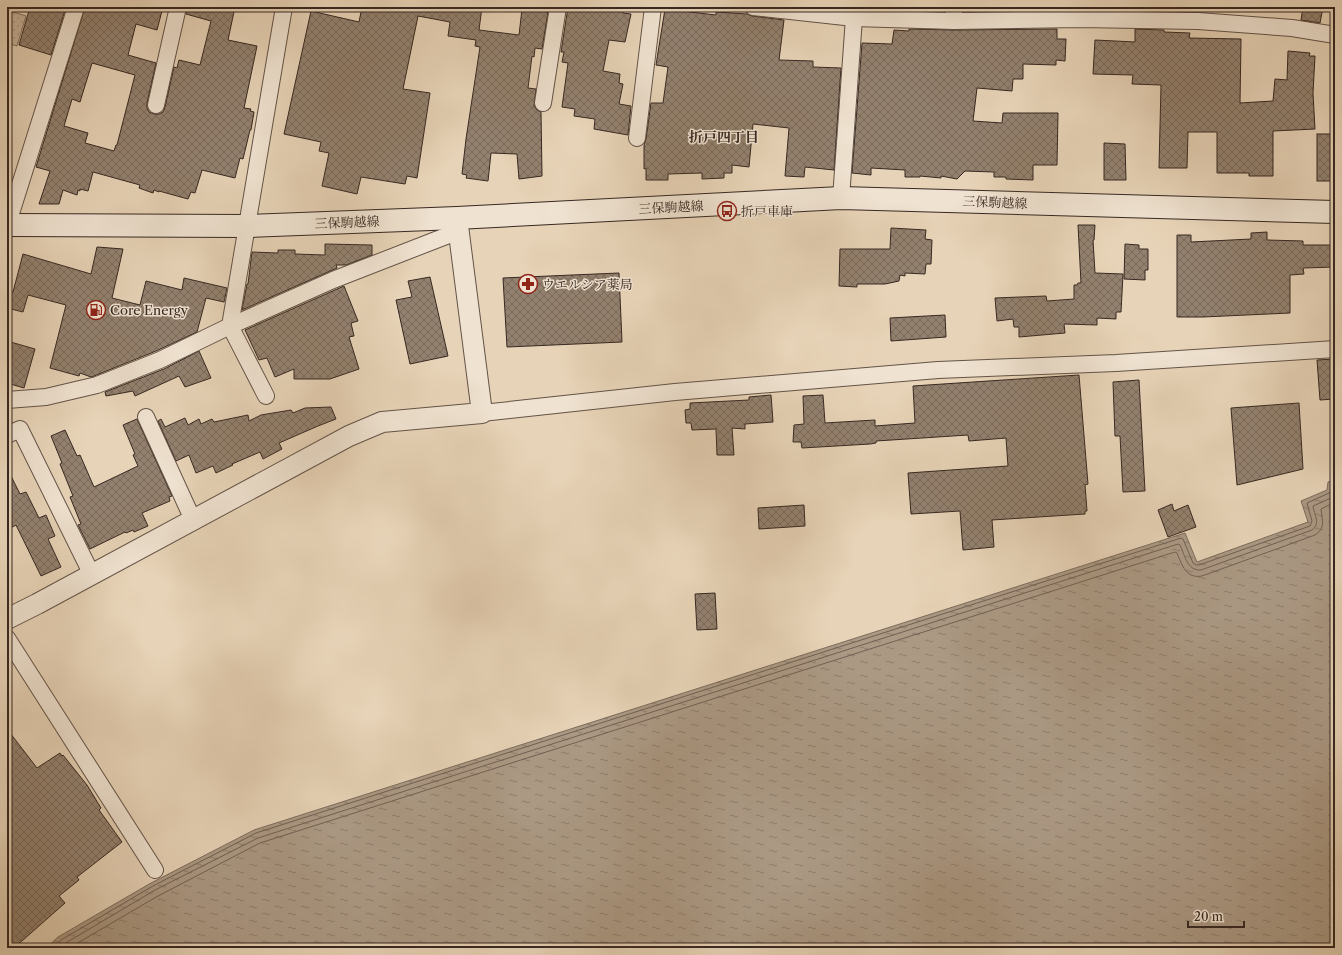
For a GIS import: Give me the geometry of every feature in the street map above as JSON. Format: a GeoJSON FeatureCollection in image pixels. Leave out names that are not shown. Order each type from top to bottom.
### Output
{"type":"FeatureCollection","features":[{"type":"Feature","properties":{"kind":"main road","name":"三保駒越線"},"geometry":{"type":"LineString","coordinates":[[7,226],[458,224],[842,198],[1335,212]]}},
{"type":"Feature","properties":{"kind":"street"},"geometry":{"type":"LineString","coordinates":[[7,226],[76,7]]}},
{"type":"Feature","properties":{"kind":"street"},"geometry":{"type":"LineString","coordinates":[[156,105],[178,7]]}},
{"type":"Feature","properties":{"kind":"street"},"geometry":{"type":"LineString","coordinates":[[266,396],[230,326],[284,7]]}},
{"type":"Feature","properties":{"kind":"street"},"geometry":{"type":"LineString","coordinates":[[544,103],[558,7]]}},
{"type":"Feature","properties":{"kind":"street"},"geometry":{"type":"LineString","coordinates":[[637,138],[653,7]]}},
{"type":"Feature","properties":{"kind":"street"},"geometry":{"type":"LineString","coordinates":[[754,7],[854,18],[954,14],[1048,13],[1198,21],[1292,28],[1335,35]]}},
{"type":"Feature","properties":{"kind":"street"},"geometry":{"type":"LineString","coordinates":[[842,198],[854,18]]}},
{"type":"Feature","properties":{"kind":"street"},"geometry":{"type":"LineString","coordinates":[[7,400],[46,397],[97,385],[160,360],[230,326],[458,224],[482,413]]}},
{"type":"Feature","properties":{"kind":"street"},"geometry":{"type":"LineString","coordinates":[[7,619],[92,575],[349,436],[382,422],[482,413],[675,392],[938,370],[1116,363],[1335,349]]}},
{"type":"Feature","properties":{"kind":"street"},"geometry":{"type":"LineString","coordinates":[[146,417],[193,520]]}},
{"type":"Feature","properties":{"kind":"street"},"geometry":{"type":"LineString","coordinates":[[7,435],[20,429],[92,575]]}},
{"type":"Feature","properties":{"kind":"street"},"geometry":{"type":"LineString","coordinates":[[7,638],[155,870]]}},
{"type":"Feature","properties":{"kind":"shaded area"},"geometry":{"type":"Polygon","coordinates":[[[7,10],[26,16],[17,46],[7,43],[7,10]]]}},
{"type":"Feature","properties":{"kind":"water"},"geometry":{"type":"Polygon","coordinates":[[[1335,480],[1335,948],[46,948],[58,937],[151,883],[254,830],[1185,533],[1197,562],[1308,522],[1301,501],[1327,490],[1328,482],[1335,480]]]}},
{"type":"Feature","properties":{"kind":"building"},"geometry":{"type":"Polygon","coordinates":[[[30,7],[66,7],[51,55],[19,45],[30,7]]]}},
{"type":"Feature","properties":{"kind":"building"},"geometry":{"type":"Polygon","coordinates":[[[85,7],[163,7],[157,30],[136,24],[128,55],[156,63],[147,108],[149,112],[159,114],[163,112],[165,107],[174,67],[177,68],[179,60],[200,65],[211,21],[186,14],[187,7],[235,7],[228,40],[257,46],[244,108],[251,109],[250,111],[254,112],[251,130],[243,159],[240,158],[235,178],[202,170],[195,193],[191,192],[188,199],[154,190],[153,193],[139,188],[140,185],[93,172],[88,191],[80,189],[80,191],[78,190],[77,195],[63,190],[59,204],[39,204],[50,171],[36,167],[85,7]],[[92,63],[80,102],[72,99],[64,126],[88,133],[85,143],[114,151],[117,145],[135,75],[92,63]]]}},
{"type":"Feature","properties":{"kind":"building"},"geometry":{"type":"Polygon","coordinates":[[[362,7],[386,11],[387,7],[482,7],[479,30],[519,35],[522,9],[548,12],[542,49],[535,48],[534,57],[532,56],[528,88],[536,89],[534,106],[541,112],[542,176],[519,179],[517,154],[491,153],[488,181],[466,178],[467,175],[462,174],[480,47],[475,46],[476,40],[448,36],[450,22],[418,16],[403,89],[430,93],[417,178],[407,176],[405,184],[361,177],[357,194],[322,186],[329,153],[319,151],[321,142],[284,134],[311,11],[359,22],[362,7]]]}},
{"type":"Feature","properties":{"kind":"building"},"geometry":{"type":"Polygon","coordinates":[[[568,7],[608,8],[623,10],[623,13],[631,14],[625,42],[609,40],[603,71],[620,74],[619,83],[623,84],[619,104],[631,106],[628,135],[594,129],[595,119],[574,116],[575,109],[562,107],[568,63],[562,62],[564,52],[561,52],[568,7]]]}},
{"type":"Feature","properties":{"kind":"building"},"geometry":{"type":"Polygon","coordinates":[[[964,7],[1027,7],[1027,10],[964,11],[964,7]]]}},
{"type":"Feature","properties":{"kind":"building"},"geometry":{"type":"Polygon","coordinates":[[[1303,7],[1323,7],[1320,23],[1301,20],[1303,7]]]}},
{"type":"Feature","properties":{"kind":"building"},"geometry":{"type":"Polygon","coordinates":[[[665,9],[716,15],[716,12],[747,14],[784,20],[779,60],[813,61],[813,67],[841,68],[834,170],[805,167],[804,177],[785,176],[789,128],[753,124],[749,167],[732,165],[732,173],[724,173],[724,178],[702,179],[702,173],[668,174],[668,180],[646,180],[646,168],[644,169],[644,145],[651,103],[663,103],[668,67],[656,65],[665,9]]]}},
{"type":"Feature","properties":{"kind":"building"},"geometry":{"type":"Polygon","coordinates":[[[909,29],[1057,29],[1057,39],[1066,39],[1065,61],[1056,60],[1056,65],[1023,64],[1023,79],[1013,79],[1012,91],[977,88],[973,121],[1002,123],[1003,113],[1058,113],[1057,165],[1033,165],[1033,180],[994,177],[994,172],[965,171],[957,179],[941,176],[941,178],[920,176],[905,177],[905,170],[871,168],[871,175],[852,173],[862,43],[892,44],[894,30],[909,31],[909,29]]]}},
{"type":"Feature","properties":{"kind":"building"},"geometry":{"type":"Polygon","coordinates":[[[1135,29],[1190,33],[1189,38],[1241,39],[1240,103],[1273,101],[1275,79],[1287,80],[1288,51],[1310,53],[1309,56],[1315,56],[1313,93],[1315,129],[1273,131],[1273,176],[1249,176],[1249,173],[1217,173],[1217,132],[1188,132],[1187,168],[1159,168],[1161,85],[1132,84],[1133,75],[1093,74],[1095,40],[1135,42],[1135,29]]]}},
{"type":"Feature","properties":{"kind":"building"},"geometry":{"type":"Polygon","coordinates":[[[1317,134],[1335,134],[1335,181],[1317,181],[1317,134]]]}},
{"type":"Feature","properties":{"kind":"building"},"geometry":{"type":"Polygon","coordinates":[[[1104,143],[1125,144],[1126,180],[1104,180],[1104,143]]]}},
{"type":"Feature","properties":{"kind":"building"},"geometry":{"type":"Polygon","coordinates":[[[1078,225],[1095,225],[1093,240],[1095,273],[1123,274],[1121,312],[1116,312],[1116,319],[1097,318],[1097,325],[1064,324],[1065,333],[1019,337],[1019,327],[1014,327],[1013,319],[997,321],[995,298],[1046,296],[1047,301],[1074,299],[1074,285],[1081,283],[1078,225]]]}},
{"type":"Feature","properties":{"kind":"building"},"geometry":{"type":"Polygon","coordinates":[[[891,228],[926,230],[925,239],[932,240],[931,264],[926,264],[925,274],[905,273],[905,276],[900,275],[899,281],[885,284],[857,284],[857,287],[839,286],[840,249],[890,249],[891,228]]]}},
{"type":"Feature","properties":{"kind":"building"},"geometry":{"type":"Polygon","coordinates":[[[1267,232],[1267,240],[1303,241],[1303,245],[1335,245],[1335,267],[1303,268],[1304,274],[1290,275],[1290,313],[1177,317],[1177,235],[1191,235],[1191,242],[1251,239],[1251,233],[1267,232]]]}},
{"type":"Feature","properties":{"kind":"building"},"geometry":{"type":"Polygon","coordinates":[[[325,244],[372,245],[372,255],[346,265],[336,265],[337,268],[242,310],[248,284],[252,252],[278,253],[278,250],[295,250],[295,254],[325,255],[325,244]]]}},
{"type":"Feature","properties":{"kind":"building"},"geometry":{"type":"Polygon","coordinates":[[[1125,244],[1139,245],[1139,249],[1148,249],[1148,270],[1145,270],[1145,280],[1124,279],[1125,244]]]}},
{"type":"Feature","properties":{"kind":"building"},"geometry":{"type":"Polygon","coordinates":[[[97,247],[123,249],[112,298],[140,305],[146,281],[182,290],[184,278],[227,288],[224,302],[206,298],[197,332],[156,351],[94,376],[91,377],[80,373],[79,376],[50,368],[66,305],[28,295],[23,312],[7,308],[7,291],[13,292],[23,254],[91,274],[97,247]]]}},
{"type":"Feature","properties":{"kind":"building"},"geometry":{"type":"Polygon","coordinates":[[[619,273],[622,342],[507,347],[503,278],[619,273]]]}},
{"type":"Feature","properties":{"kind":"building"},"geometry":{"type":"Polygon","coordinates":[[[430,277],[448,356],[410,364],[396,300],[412,297],[408,281],[430,277]]]}},
{"type":"Feature","properties":{"kind":"building"},"geometry":{"type":"Polygon","coordinates":[[[344,286],[358,321],[351,323],[354,336],[349,337],[359,369],[330,379],[294,379],[294,369],[275,377],[267,358],[259,360],[245,330],[344,286]]]}},
{"type":"Feature","properties":{"kind":"building"},"geometry":{"type":"Polygon","coordinates":[[[945,315],[946,337],[891,341],[890,318],[945,315]]]}},
{"type":"Feature","properties":{"kind":"building"},"geometry":{"type":"Polygon","coordinates":[[[7,341],[35,349],[24,388],[7,383],[7,341]]]}},
{"type":"Feature","properties":{"kind":"building"},"geometry":{"type":"Polygon","coordinates":[[[199,351],[211,378],[185,387],[179,376],[135,396],[133,391],[106,396],[105,392],[164,369],[199,351]]]}},
{"type":"Feature","properties":{"kind":"building"},"geometry":{"type":"Polygon","coordinates":[[[1335,359],[1335,399],[1320,400],[1317,360],[1335,359]]]}},
{"type":"Feature","properties":{"kind":"building"},"geometry":{"type":"Polygon","coordinates":[[[1079,375],[1088,484],[1085,485],[1087,511],[1085,511],[1085,514],[992,520],[994,547],[963,550],[960,511],[911,514],[908,473],[1008,466],[1006,438],[969,441],[968,435],[876,441],[876,443],[870,444],[802,448],[801,442],[793,442],[794,425],[804,424],[803,396],[823,395],[825,423],[875,420],[875,426],[915,423],[913,386],[1079,375]]]}},
{"type":"Feature","properties":{"kind":"building"},"geometry":{"type":"Polygon","coordinates":[[[1139,380],[1145,491],[1123,492],[1120,436],[1115,436],[1113,382],[1139,380]]]}},
{"type":"Feature","properties":{"kind":"building"},"geometry":{"type":"Polygon","coordinates":[[[771,395],[773,422],[745,424],[745,429],[732,428],[734,455],[717,455],[716,429],[692,430],[691,423],[686,423],[685,410],[690,409],[690,403],[749,400],[749,397],[771,395]]]}},
{"type":"Feature","properties":{"kind":"building"},"geometry":{"type":"Polygon","coordinates":[[[1299,403],[1303,469],[1237,485],[1231,408],[1299,403]]]}},
{"type":"Feature","properties":{"kind":"building"},"geometry":{"type":"Polygon","coordinates":[[[331,407],[336,419],[279,443],[282,449],[263,459],[260,452],[232,464],[233,465],[216,473],[213,466],[196,473],[189,455],[176,461],[158,421],[161,419],[165,427],[185,418],[188,425],[199,419],[201,424],[212,419],[214,422],[248,415],[249,421],[261,415],[291,410],[293,413],[305,408],[331,407]]]}},
{"type":"Feature","properties":{"kind":"building"},"geometry":{"type":"Polygon","coordinates":[[[137,419],[172,496],[169,497],[170,501],[142,513],[148,526],[134,532],[133,530],[126,533],[125,532],[90,549],[78,525],[81,524],[70,497],[73,496],[51,436],[65,430],[77,456],[80,455],[94,487],[138,466],[133,455],[135,454],[123,425],[137,419]]]}},
{"type":"Feature","properties":{"kind":"building"},"geometry":{"type":"Polygon","coordinates":[[[7,468],[20,494],[26,492],[39,518],[46,515],[55,536],[48,539],[61,567],[41,576],[16,525],[7,530],[7,468]]]}},
{"type":"Feature","properties":{"kind":"building"},"geometry":{"type":"Polygon","coordinates":[[[1172,504],[1174,511],[1188,505],[1196,527],[1168,537],[1158,510],[1172,504]]]}},
{"type":"Feature","properties":{"kind":"building"},"geometry":{"type":"Polygon","coordinates":[[[804,505],[805,526],[759,529],[758,508],[804,505]]]}},
{"type":"Feature","properties":{"kind":"building"},"geometry":{"type":"Polygon","coordinates":[[[715,593],[717,629],[697,630],[695,594],[715,593]]]}},
{"type":"Feature","properties":{"kind":"building"},"geometry":{"type":"Polygon","coordinates":[[[7,729],[37,768],[60,753],[62,756],[63,755],[87,785],[101,808],[99,810],[122,842],[77,877],[79,880],[59,896],[65,903],[14,948],[7,940],[7,729]]]}},
{"type":"Feature","properties":{"kind":"place","name":"折戸車庫"},"geometry":{"type":"Point","coordinates":[727,211]}},
{"type":"Feature","properties":{"kind":"place","name":"ウエルシア薬局"},"geometry":{"type":"Point","coordinates":[528,284]}},
{"type":"Feature","properties":{"kind":"place","name":"Core Energy"},"geometry":{"type":"Point","coordinates":[96,310]}},
{"type":"Feature","properties":{"kind":"district","name":"折戸四丁目"},"geometry":{"type":"Point","coordinates":[724,137]}}]}
